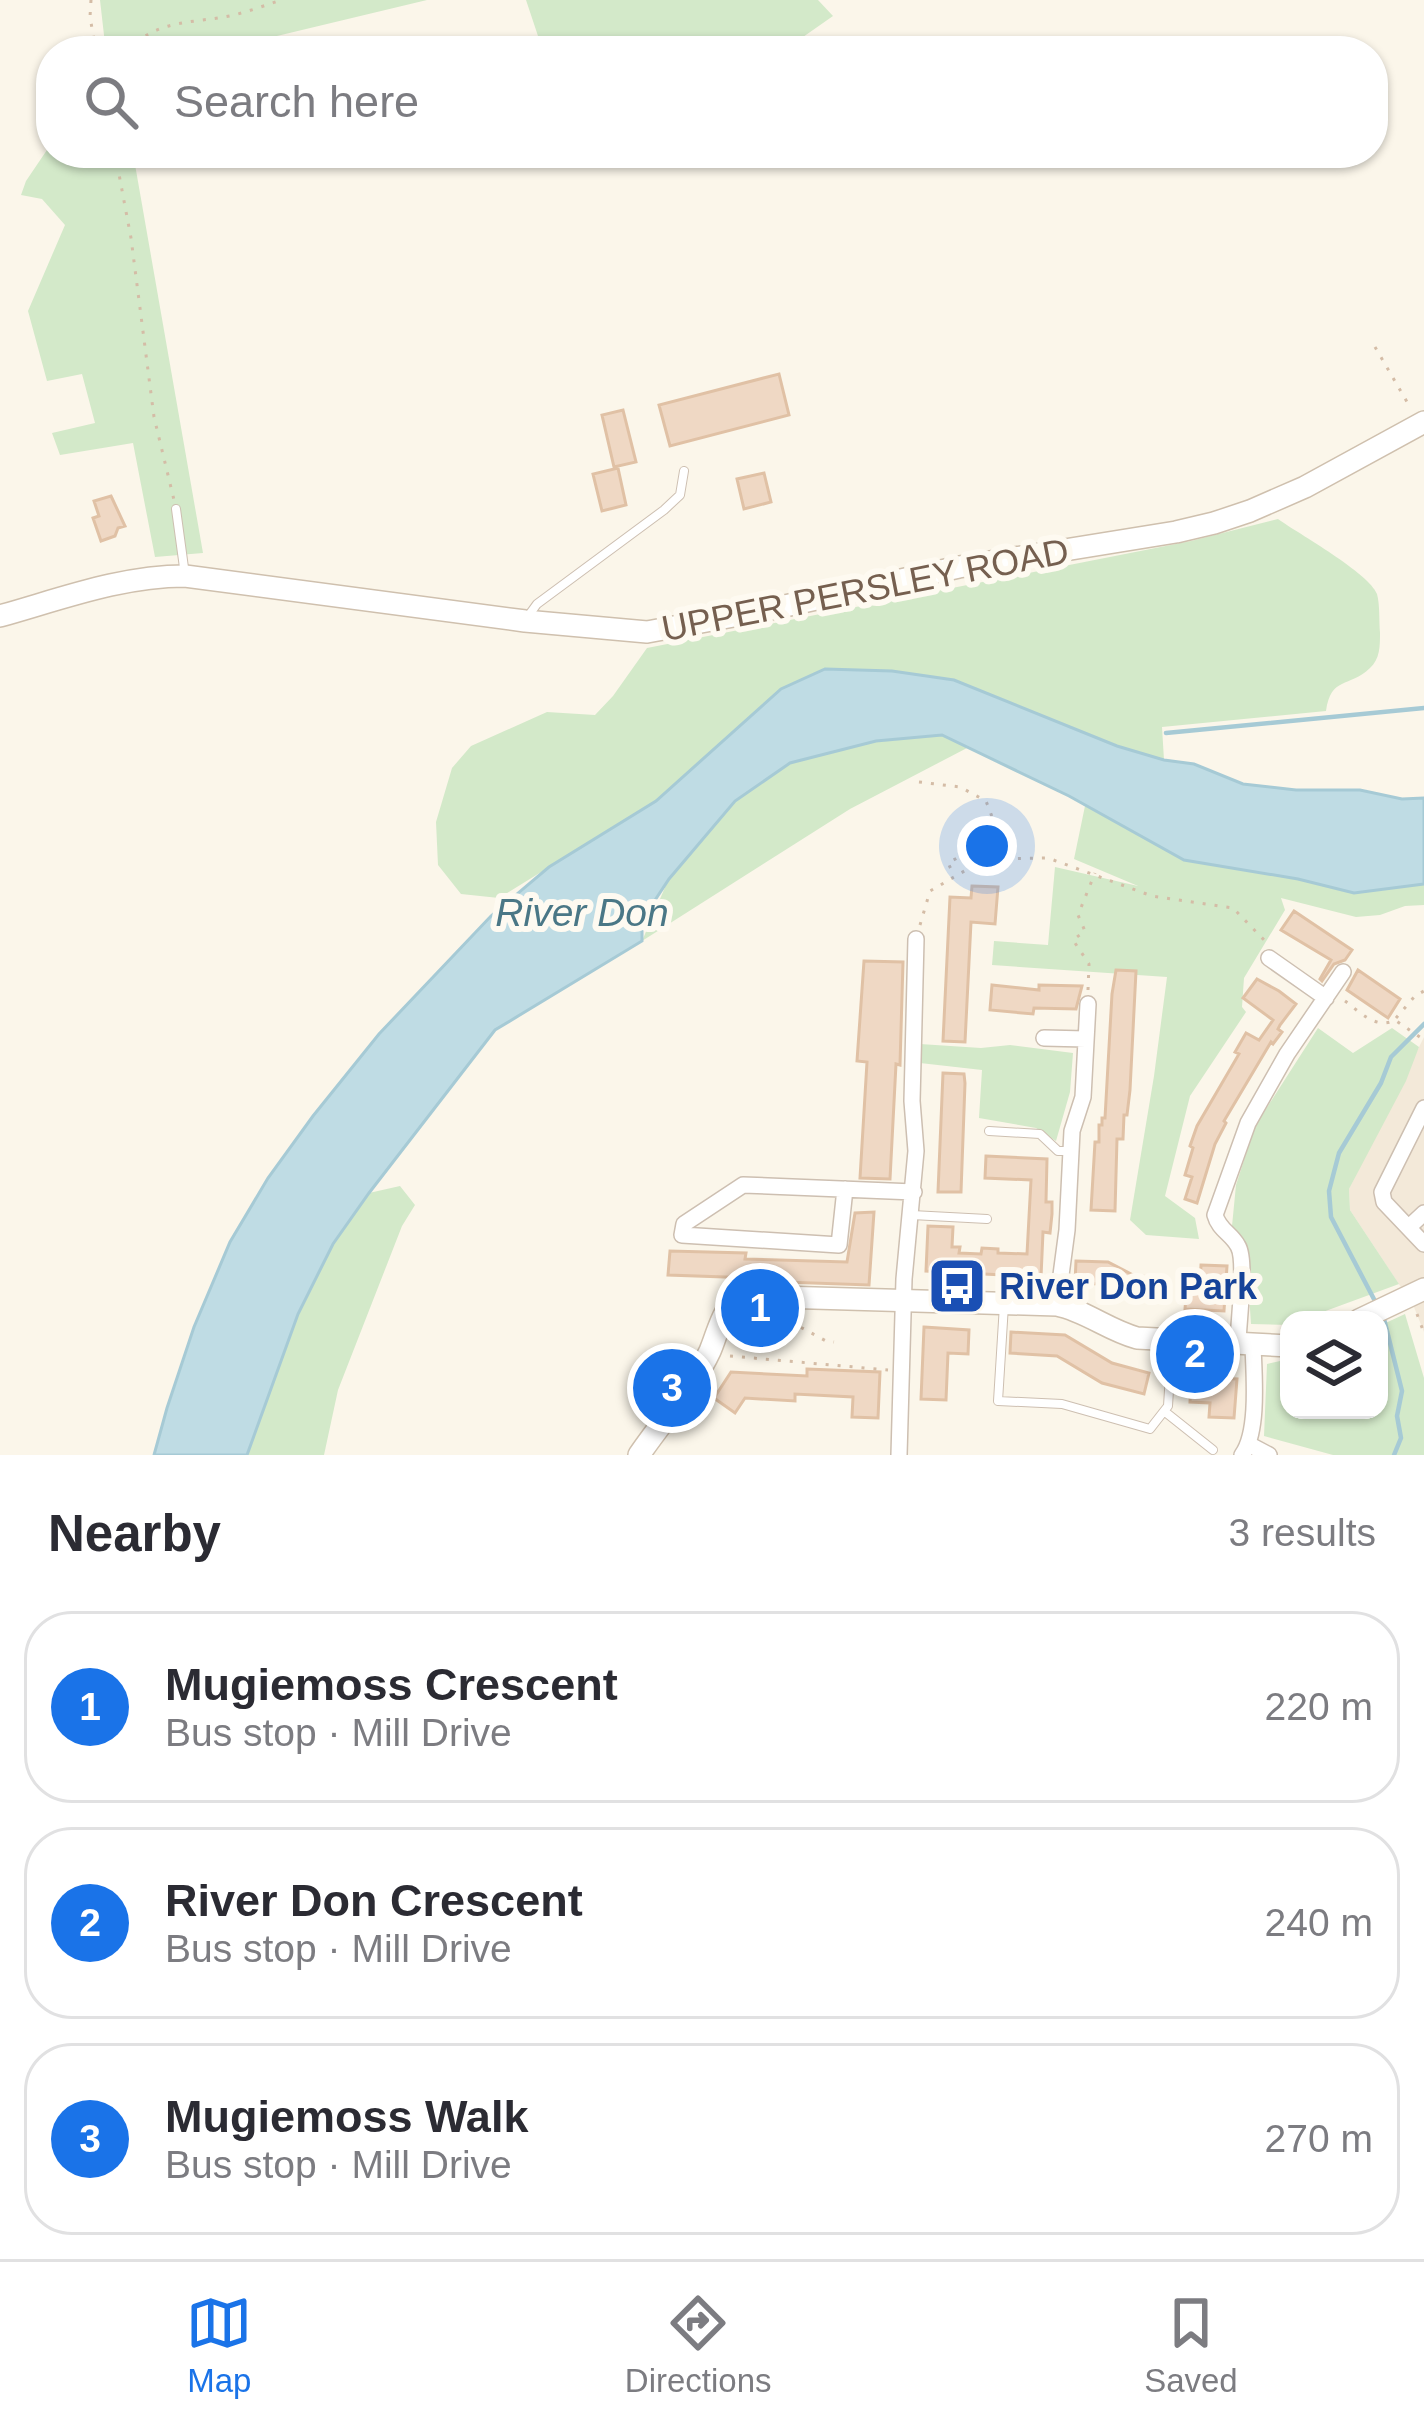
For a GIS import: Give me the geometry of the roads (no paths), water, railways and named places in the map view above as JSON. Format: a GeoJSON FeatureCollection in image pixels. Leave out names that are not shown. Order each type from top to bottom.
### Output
{"type":"FeatureCollection","features":[{"type":"Feature","properties":{"kind":"street","name":"UPPER PERSLEY ROAD"},"geometry":{"type":"LineString","coordinates":[[0,616],[157,576],[647,632],[959,567],[1176,532],[1232,517],[1305,487],[1422,423]]}},
{"type":"Feature","properties":{"kind":"street"},"geometry":{"type":"LineString","coordinates":[[899,1455],[904,1279],[916,1150],[912,1101],[916,939]]}},
{"type":"Feature","properties":{"kind":"street"},"geometry":{"type":"LineString","coordinates":[[1269,958],[1335,984],[1248,1123],[1215,1215],[1217,1224],[1238,1246],[1241,1260],[1246,1450],[1270,1455]]}},
{"type":"Feature","properties":{"kind":"street"},"geometry":{"type":"LineString","coordinates":[[1057,1305],[1072,1131],[1083,1097],[1088,1004]]}},
{"type":"Feature","properties":{"kind":"street"},"geometry":{"type":"LineString","coordinates":[[1044,1038],[1086,1039]]}},
{"type":"Feature","properties":{"kind":"street"},"geometry":{"type":"LineString","coordinates":[[1424,1108],[1382,1192],[1384,1202],[1424,1244]]}},
{"type":"Feature","properties":{"kind":"street"},"geometry":{"type":"LineString","coordinates":[[845,1189],[839,1245],[682,1235],[684,1224],[743,1186],[845,1189],[914,1192]]}},
{"type":"Feature","properties":{"kind":"street"},"geometry":{"type":"LineString","coordinates":[[1409,1227],[1424,1213]]}},
{"type":"Feature","properties":{"kind":"street"},"geometry":{"type":"LineString","coordinates":[[1377,1311],[1414,1293]]}},
{"type":"Feature","properties":{"kind":"street"},"geometry":{"type":"LineString","coordinates":[[639,1455],[704,1363],[727,1310],[735,1300],[754,1295],[1057,1305],[1137,1338],[1280,1346]]}},
{"type":"Feature","properties":{"kind":"lane"},"geometry":{"type":"LineString","coordinates":[[525,621],[537,604],[680,495],[684,471]]}},
{"type":"Feature","properties":{"kind":"lane"},"geometry":{"type":"LineString","coordinates":[[176,509],[185,577]]}},
{"type":"Feature","properties":{"kind":"lane"},"geometry":{"type":"LineString","coordinates":[[989,1131],[1040,1134],[1058,1150],[1071,1151]]}},
{"type":"Feature","properties":{"kind":"lane"},"geometry":{"type":"LineString","coordinates":[[912,1214],[987,1219]]}},
{"type":"Feature","properties":{"kind":"lane"},"geometry":{"type":"LineString","coordinates":[[1004,1304],[998,1401],[1062,1403],[1150,1429],[1168,1406],[1172,1341]]}},
{"type":"Feature","properties":{"kind":"lane"},"geometry":{"type":"LineString","coordinates":[[1164,1411],[1213,1450]]}},
{"type":"Feature","properties":{"kind":"water","name":"River Don"},"geometry":{"type":"Polygon","coordinates":[[[825,669],[892,671],[954,680],[1117,746],[1194,764],[1243,784],[1424,798],[1424,884],[1354,893],[1184,860],[1069,796],[942,735],[876,741],[790,763],[735,801],[669,879],[642,920],[642,941],[495,1030],[333,1244],[298,1314],[247,1455],[154,1455],[194,1327],[230,1242],[268,1178],[379,1034],[491,916],[549,867],[656,801],[781,689],[825,669]]]}},
{"type":"Feature","properties":{"kind":"waterway"},"geometry":{"type":"LineString","coordinates":[[1166,733],[1424,708]]}},
{"type":"Feature","properties":{"kind":"waterway"},"geometry":{"type":"LineString","coordinates":[[1376,1303],[1331,1217],[1329,1191],[1339,1153],[1391,1057],[1424,1024]]}},
{"type":"Feature","properties":{"kind":"waterway"},"geometry":{"type":"LineString","coordinates":[[1388,1335],[1402,1391],[1397,1416],[1401,1438],[1394,1455]]}},
{"type":"Feature","properties":{"kind":"place","name":"River Don Park"},"geometry":{"type":"Point","coordinates":[957,1286]}},
{"type":"Feature","properties":{"kind":"place","name":"Mugiemoss Crescent"},"geometry":{"type":"Point","coordinates":[760,1308]}},
{"type":"Feature","properties":{"kind":"place","name":"River Don Crescent"},"geometry":{"type":"Point","coordinates":[1195,1354]}},
{"type":"Feature","properties":{"kind":"place","name":"Mugiemoss Walk"},"geometry":{"type":"Point","coordinates":[672,1388]}}]}
